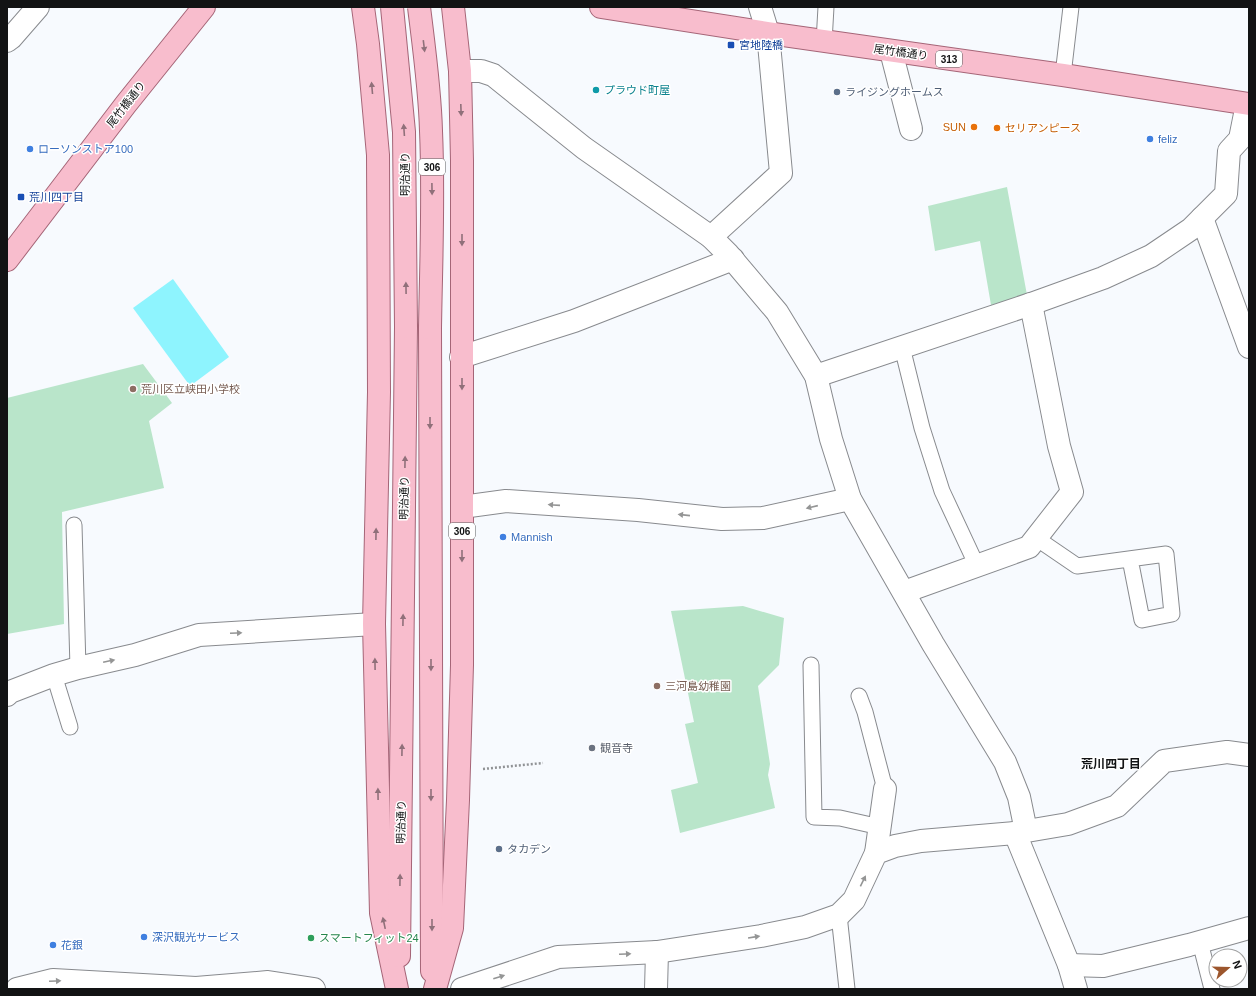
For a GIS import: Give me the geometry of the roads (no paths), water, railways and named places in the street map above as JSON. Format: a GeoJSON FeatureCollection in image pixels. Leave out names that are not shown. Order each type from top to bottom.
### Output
{"type":"FeatureCollection","features":[{"type":"Feature","properties":{"kind":"main road","name":"尾竹橋通り"},"geometry":{"type":"LineString","coordinates":[[7,260],[126,104],[204,7]]}},
{"type":"Feature","properties":{"kind":"main road","name":"306"},"geometry":{"type":"LineString","coordinates":[[362,7],[368,44],[378,155],[379,392],[374,624],[382,913],[398,989]]}},
{"type":"Feature","properties":{"kind":"main road","name":"明治通り"},"geometry":{"type":"LineString","coordinates":[[392,7],[404,132],[406,326],[398,989]]}},
{"type":"Feature","properties":{"kind":"main road","name":"306"},"geometry":{"type":"LineString","coordinates":[[419,7],[432,130],[433,205],[430,328],[433,989]]}},
{"type":"Feature","properties":{"kind":"main road","name":"306"},"geometry":{"type":"LineString","coordinates":[[433,989],[452,928],[462,665],[462,162],[460,71],[452,7]]}},
{"type":"Feature","properties":{"kind":"main road","name":"尾竹橋通り"},"geometry":{"type":"LineString","coordinates":[[601,7],[768,34],[1248,104]]}},
{"type":"Feature","properties":{"kind":"street"},"geometry":{"type":"LineString","coordinates":[[7,41],[16,33],[38,7]]}},
{"type":"Feature","properties":{"kind":"street"},"geometry":{"type":"LineString","coordinates":[[711,237],[781,173],[768,34],[760,7]]}},
{"type":"Feature","properties":{"kind":"street"},"geometry":{"type":"LineString","coordinates":[[891,51],[911,129]]}},
{"type":"Feature","properties":{"kind":"street"},"geometry":{"type":"LineString","coordinates":[[460,71],[481,70],[493,74],[584,148],[711,237],[733,259],[777,312],[816,376],[831,439],[850,499],[1005,762],[1019,797],[1020,832],[1069,965],[1076,989]]}},
{"type":"Feature","properties":{"kind":"street"},"geometry":{"type":"LineString","coordinates":[[816,376],[1031,304],[1103,278],[1151,256],[1192,229],[1226,194],[1229,151],[1240,139],[1248,104]]}},
{"type":"Feature","properties":{"kind":"street"},"geometry":{"type":"LineString","coordinates":[[1202,218],[1249,347]]}},
{"type":"Feature","properties":{"kind":"street"},"geometry":{"type":"LineString","coordinates":[[461,357],[574,321],[733,259]]}},
{"type":"Feature","properties":{"kind":"street"},"geometry":{"type":"LineString","coordinates":[[904,592],[1029,547],[1072,492],[1057,439],[1031,304]]}},
{"type":"Feature","properties":{"kind":"street"},"geometry":{"type":"LineString","coordinates":[[462,507],[506,502],[638,510],[722,519],[763,518],[850,499]]}},
{"type":"Feature","properties":{"kind":"street"},"geometry":{"type":"LineString","coordinates":[[7,695],[10,692],[54,675],[78,668],[135,656],[199,635],[374,624]]}},
{"type":"Feature","properties":{"kind":"street"},"geometry":{"type":"LineString","coordinates":[[876,853],[895,846],[921,841],[1020,832],[1068,824],[1117,806],[1164,761],[1227,752],[1249,755]]}},
{"type":"Feature","properties":{"kind":"street"},"geometry":{"type":"LineString","coordinates":[[462,989],[558,958],[657,952],[761,936],[805,927],[839,915],[854,900],[876,853],[885,789]]}},
{"type":"Feature","properties":{"kind":"street"},"geometry":{"type":"LineString","coordinates":[[1069,965],[1103,966],[1200,942],[1249,928]]}},
{"type":"Feature","properties":{"kind":"street"},"geometry":{"type":"LineString","coordinates":[[656,989],[657,952]]}},
{"type":"Feature","properties":{"kind":"street"},"geometry":{"type":"LineString","coordinates":[[17,989],[53,980],[196,988],[268,982],[314,989]]}},
{"type":"Feature","properties":{"kind":"lane"},"geometry":{"type":"LineString","coordinates":[[824,42],[826,7]]}},
{"type":"Feature","properties":{"kind":"lane"},"geometry":{"type":"LineString","coordinates":[[1062,76],[1072,7]]}},
{"type":"Feature","properties":{"kind":"lane"},"geometry":{"type":"LineString","coordinates":[[902,347],[922,428],[942,491],[977,566]]}},
{"type":"Feature","properties":{"kind":"lane"},"geometry":{"type":"LineString","coordinates":[[74,525],[78,668]]}},
{"type":"Feature","properties":{"kind":"lane"},"geometry":{"type":"LineString","coordinates":[[1036,538],[1077,566],[1166,554],[1172,614],[1142,620],[1130,559]]}},
{"type":"Feature","properties":{"kind":"lane"},"geometry":{"type":"LineString","coordinates":[[811,665],[814,817],[840,818],[880,827]]}},
{"type":"Feature","properties":{"kind":"lane"},"geometry":{"type":"LineString","coordinates":[[54,675],[70,727]]}},
{"type":"Feature","properties":{"kind":"lane"},"geometry":{"type":"LineString","coordinates":[[859,696],[865,712],[885,789]]}},
{"type":"Feature","properties":{"kind":"lane"},"geometry":{"type":"LineString","coordinates":[[839,915],[847,989]]}},
{"type":"Feature","properties":{"kind":"lane"},"geometry":{"type":"LineString","coordinates":[[1200,942],[1212,989]]}},
{"type":"Feature","properties":{"kind":"water"},"geometry":{"type":"Polygon","coordinates":[[[173,279],[229,357],[190,386],[133,308],[173,279]]]}},
{"type":"Feature","properties":{"kind":"place","name":"宮地陸橋"},"geometry":{"type":"Point","coordinates":[731,45]}},
{"type":"Feature","properties":{"kind":"place","name":"プラウド町屋"},"geometry":{"type":"Point","coordinates":[596,90]}},
{"type":"Feature","properties":{"kind":"place","name":"ライジングホームス"},"geometry":{"type":"Point","coordinates":[837,92]}},
{"type":"Feature","properties":{"kind":"place","name":"SUN"},"geometry":{"type":"Point","coordinates":[974,127]}},
{"type":"Feature","properties":{"kind":"place","name":"セリアンピース"},"geometry":{"type":"Point","coordinates":[997,128]}},
{"type":"Feature","properties":{"kind":"place","name":"feliz"},"geometry":{"type":"Point","coordinates":[1150,139]}},
{"type":"Feature","properties":{"kind":"place","name":"ローソンストア100"},"geometry":{"type":"Point","coordinates":[30,149]}},
{"type":"Feature","properties":{"kind":"place","name":"荒川四丁目"},"geometry":{"type":"Point","coordinates":[21,197]}},
{"type":"Feature","properties":{"kind":"place","name":"荒川区立峡田小学校"},"geometry":{"type":"Point","coordinates":[133,389]}},
{"type":"Feature","properties":{"kind":"place","name":"Mannish"},"geometry":{"type":"Point","coordinates":[503,537]}},
{"type":"Feature","properties":{"kind":"place","name":"三河島幼稚園"},"geometry":{"type":"Point","coordinates":[657,686]}},
{"type":"Feature","properties":{"kind":"place","name":"観音寺"},"geometry":{"type":"Point","coordinates":[592,748]}},
{"type":"Feature","properties":{"kind":"place","name":"タカデン"},"geometry":{"type":"Point","coordinates":[499,849]}},
{"type":"Feature","properties":{"kind":"place","name":"深沢観光サービス"},"geometry":{"type":"Point","coordinates":[144,937]}},
{"type":"Feature","properties":{"kind":"place","name":"スマートフィット24"},"geometry":{"type":"Point","coordinates":[311,938]}},
{"type":"Feature","properties":{"kind":"place","name":"花銀"},"geometry":{"type":"Point","coordinates":[53,945]}},
{"type":"Feature","properties":{"kind":"district","name":"荒川四丁目"},"geometry":{"type":"Point","coordinates":[1111,764]}}]}
